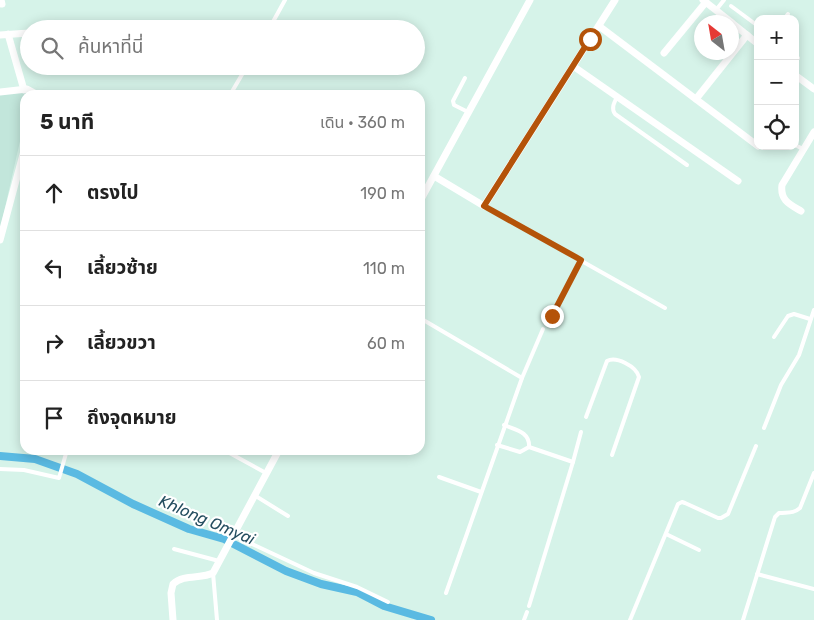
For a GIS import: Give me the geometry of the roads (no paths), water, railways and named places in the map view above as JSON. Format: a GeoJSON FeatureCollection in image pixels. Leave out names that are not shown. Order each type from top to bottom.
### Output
{"type":"FeatureCollection","features":[{"type":"Feature","properties":{"kind":"street"},"geometry":{"type":"LineString","coordinates":[[425,191],[530,0]]}},
{"type":"Feature","properties":{"kind":"street"},"geometry":{"type":"LineString","coordinates":[[434,176],[484,206],[615,0]]}},
{"type":"Feature","properties":{"kind":"street"},"geometry":{"type":"LineString","coordinates":[[664,53],[704,1],[722,15]]}},
{"type":"Feature","properties":{"kind":"street"},"geometry":{"type":"LineString","coordinates":[[599,26],[754,143]]}},
{"type":"Feature","properties":{"kind":"street"},"geometry":{"type":"LineString","coordinates":[[739,29],[754,41]]}},
{"type":"Feature","properties":{"kind":"street"},"geometry":{"type":"LineString","coordinates":[[20,34],[4,35],[24,90],[29,90]]}},
{"type":"Feature","properties":{"kind":"street"},"geometry":{"type":"LineString","coordinates":[[696,99],[747,35]]}},
{"type":"Feature","properties":{"kind":"street"},"geometry":{"type":"LineString","coordinates":[[573,66],[738,181]]}},
{"type":"Feature","properties":{"kind":"street"},"geometry":{"type":"LineString","coordinates":[[799,77],[814,89]]}},
{"type":"Feature","properties":{"kind":"street"},"geometry":{"type":"LineString","coordinates":[[0,92],[20,90]]}},
{"type":"Feature","properties":{"kind":"street"},"geometry":{"type":"LineString","coordinates":[[801,211],[785,202],[781,192],[782,185],[814,132]]}},
{"type":"Feature","properties":{"kind":"street"},"geometry":{"type":"LineString","coordinates":[[0,240],[3,219],[20,163]]}},
{"type":"Feature","properties":{"kind":"street"},"geometry":{"type":"LineString","coordinates":[[173,620],[171,593],[173,584],[183,578],[213,573],[276,455]]}},
{"type":"Feature","properties":{"kind":"lane"},"geometry":{"type":"LineString","coordinates":[[274,20],[285,0]]}},
{"type":"Feature","properties":{"kind":"lane"},"geometry":{"type":"LineString","coordinates":[[716,10],[724,0]]}},
{"type":"Feature","properties":{"kind":"lane"},"geometry":{"type":"LineString","coordinates":[[731,6],[754,23]]}},
{"type":"Feature","properties":{"kind":"lane"},"geometry":{"type":"LineString","coordinates":[[233,90],[241,75]]}},
{"type":"Feature","properties":{"kind":"lane"},"geometry":{"type":"LineString","coordinates":[[465,78],[453,101],[454,105],[468,112]]}},
{"type":"Feature","properties":{"kind":"lane"},"geometry":{"type":"LineString","coordinates":[[617,97],[613,106],[616,114],[687,165]]}},
{"type":"Feature","properties":{"kind":"lane"},"geometry":{"type":"LineString","coordinates":[[799,147],[803,149]]}},
{"type":"Feature","properties":{"kind":"lane"},"geometry":{"type":"LineString","coordinates":[[484,206],[665,308]]}},
{"type":"Feature","properties":{"kind":"lane"},"geometry":{"type":"LineString","coordinates":[[552,316],[581,260]]}},
{"type":"Feature","properties":{"kind":"lane"},"geometry":{"type":"LineString","coordinates":[[764,428],[781,385],[799,354],[814,310]]}},
{"type":"Feature","properties":{"kind":"lane"},"geometry":{"type":"LineString","coordinates":[[774,337],[788,316],[794,314],[810,319]]}},
{"type":"Feature","properties":{"kind":"lane"},"geometry":{"type":"LineString","coordinates":[[425,321],[522,378]]}},
{"type":"Feature","properties":{"kind":"lane"},"geometry":{"type":"LineString","coordinates":[[446,593],[504,426],[543,329]]}},
{"type":"Feature","properties":{"kind":"lane"},"geometry":{"type":"LineString","coordinates":[[586,417],[607,361],[612,358],[636,370],[639,377],[612,455]]}},
{"type":"Feature","properties":{"kind":"lane"},"geometry":{"type":"LineString","coordinates":[[504,426],[527,436],[529,447]]}},
{"type":"Feature","properties":{"kind":"lane"},"geometry":{"type":"LineString","coordinates":[[529,606],[581,432]]}},
{"type":"Feature","properties":{"kind":"lane"},"geometry":{"type":"LineString","coordinates":[[498,445],[520,452],[529,447],[573,462]]}},
{"type":"Feature","properties":{"kind":"lane"},"geometry":{"type":"LineString","coordinates":[[630,620],[678,504],[682,502],[718,518],[728,514],[756,446]]}},
{"type":"Feature","properties":{"kind":"lane"},"geometry":{"type":"LineString","coordinates":[[0,469],[24,470],[59,478],[66,455]]}},
{"type":"Feature","properties":{"kind":"lane"},"geometry":{"type":"LineString","coordinates":[[233,455],[266,473]]}},
{"type":"Feature","properties":{"kind":"lane"},"geometry":{"type":"LineString","coordinates":[[743,620],[775,517],[780,512],[789,514],[796,512],[800,508],[814,473]]}},
{"type":"Feature","properties":{"kind":"lane"},"geometry":{"type":"LineString","coordinates":[[439,477],[481,492]]}},
{"type":"Feature","properties":{"kind":"lane"},"geometry":{"type":"LineString","coordinates":[[254,495],[288,516]]}},
{"type":"Feature","properties":{"kind":"lane"},"geometry":{"type":"LineString","coordinates":[[666,534],[699,550]]}},
{"type":"Feature","properties":{"kind":"lane"},"geometry":{"type":"LineString","coordinates":[[232,537],[320,575],[357,587],[388,602]]}},
{"type":"Feature","properties":{"kind":"lane"},"geometry":{"type":"LineString","coordinates":[[174,550],[219,561]]}},
{"type":"Feature","properties":{"kind":"lane"},"geometry":{"type":"LineString","coordinates":[[213,573],[217,620]]}},
{"type":"Feature","properties":{"kind":"lane"},"geometry":{"type":"LineString","coordinates":[[757,574],[814,589]]}},
{"type":"Feature","properties":{"kind":"lane"},"geometry":{"type":"LineString","coordinates":[[524,620],[527,612]]}},
{"type":"Feature","properties":{"kind":"waterway","name":"Khlong Omyai"},"geometry":{"type":"LineString","coordinates":[[0,456],[35,459],[77,474],[133,504],[189,529],[224,539],[286,571],[321,584],[357,592],[384,606],[431,620]]}}]}
